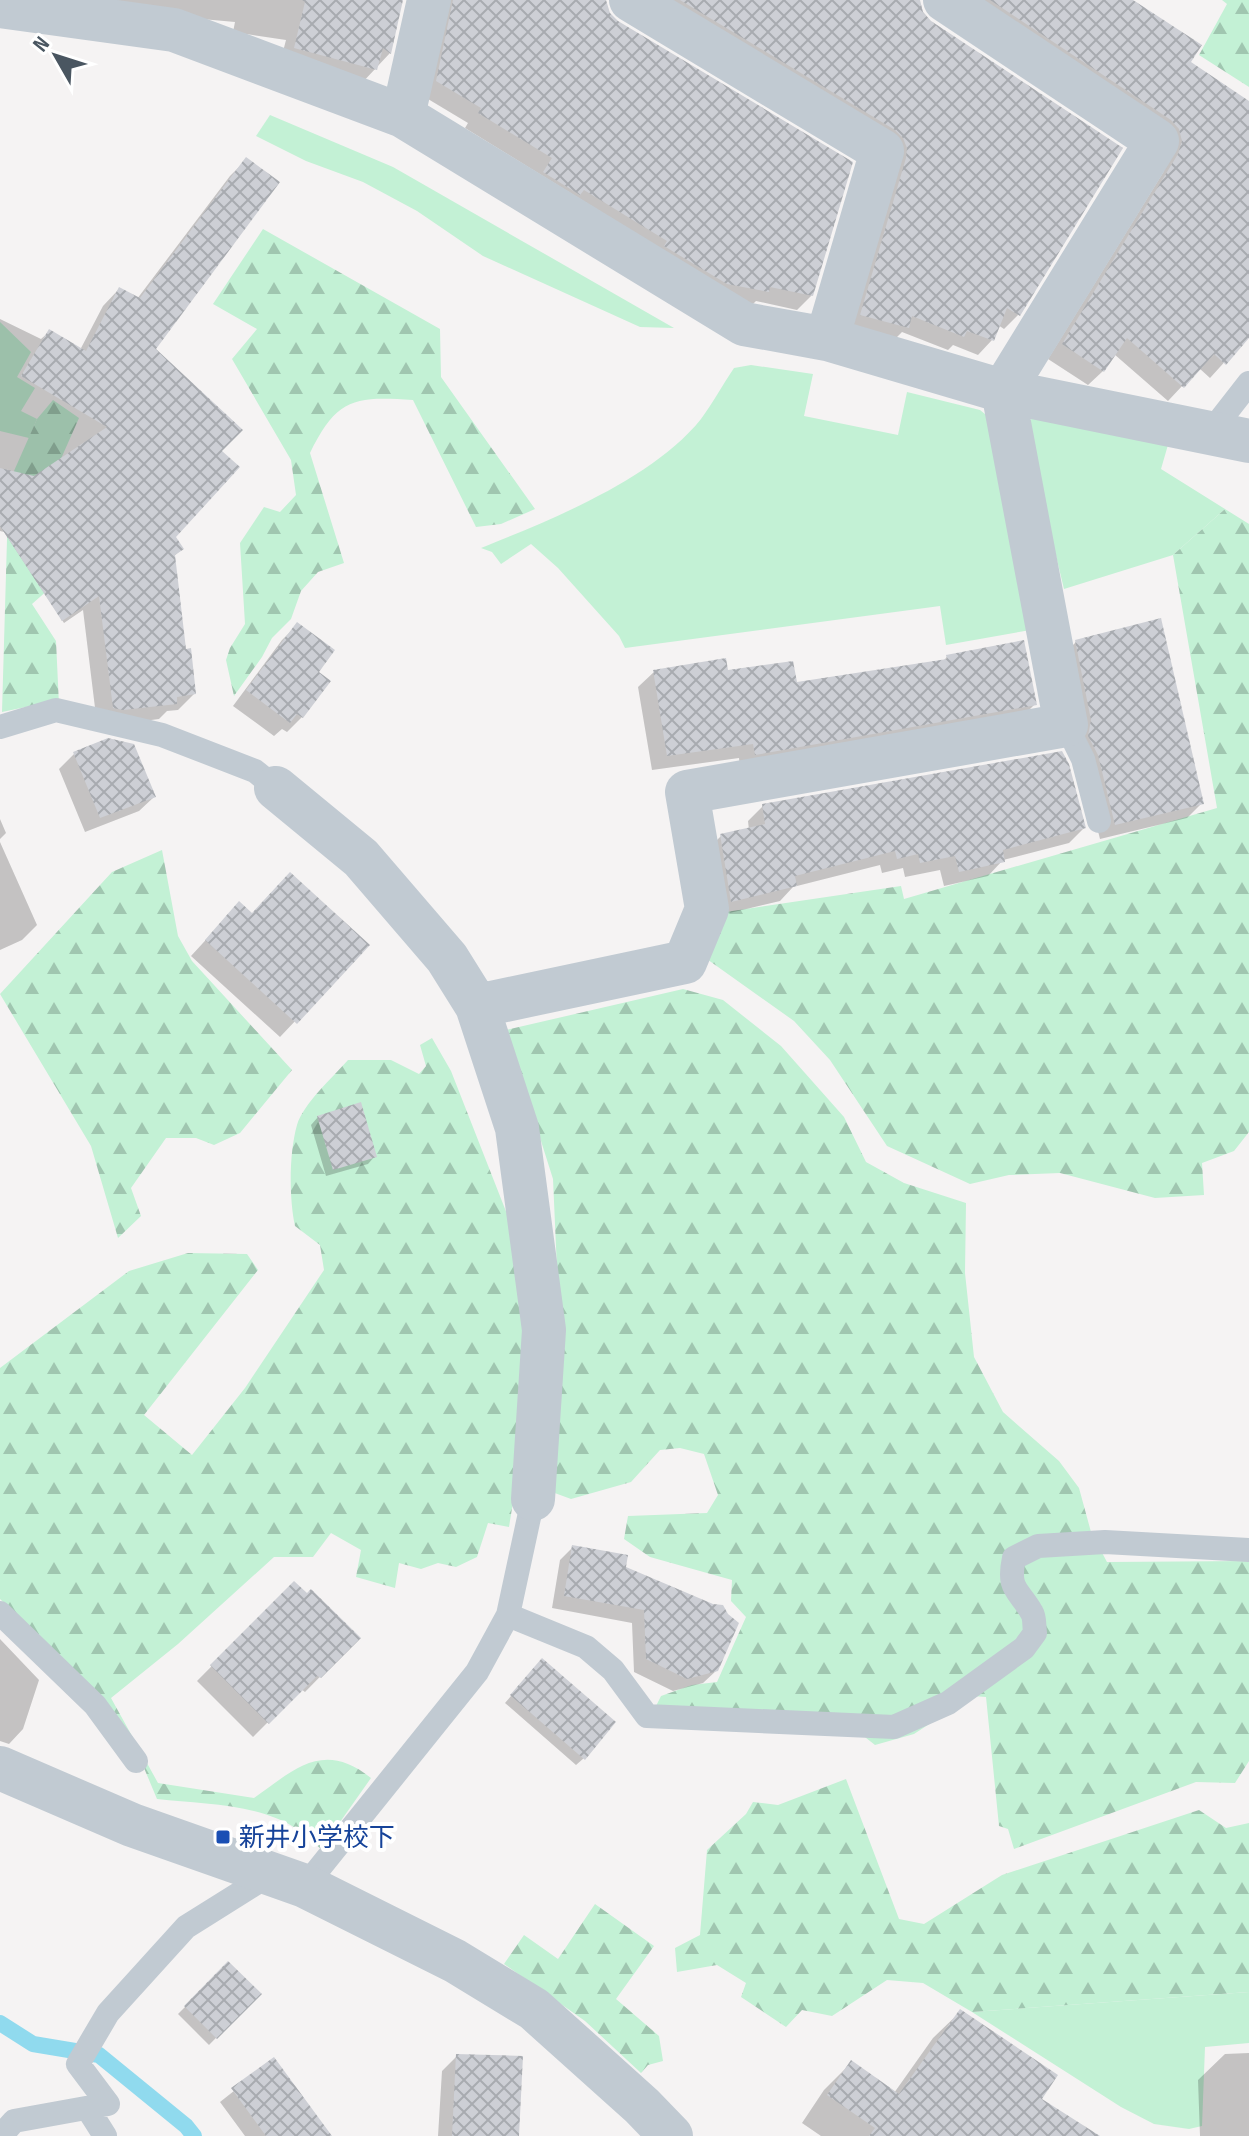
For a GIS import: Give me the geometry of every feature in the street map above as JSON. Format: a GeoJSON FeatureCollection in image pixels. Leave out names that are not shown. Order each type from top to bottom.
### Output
{"type":"FeatureCollection","features":[{"type":"Feature","properties":{"kind":"street"},"geometry":{"type":"LineString","coordinates":[[403,116],[429,0]]}},
{"type":"Feature","properties":{"kind":"street"},"geometry":{"type":"LineString","coordinates":[[631,0],[882,151],[827,339]]}},
{"type":"Feature","properties":{"kind":"street"},"geometry":{"type":"LineString","coordinates":[[477,1006],[685,962],[707,909],[687,792],[1066,725],[1003,391],[1157,141],[945,0]]}},
{"type":"Feature","properties":{"kind":"street"},"geometry":{"type":"LineString","coordinates":[[0,6],[174,30],[403,116],[744,324],[827,339],[1003,391],[1230,437]]}},
{"type":"Feature","properties":{"kind":"street"},"geometry":{"type":"LineString","coordinates":[[276,788],[361,858],[447,958],[477,1006],[517,1128],[544,1330],[533,1499]]}},
{"type":"Feature","properties":{"kind":"street"},"geometry":{"type":"LineString","coordinates":[[0,1768],[132,1825],[287,1881],[455,1961],[534,2009],[671,2136]]}},
{"type":"Feature","properties":{"kind":"lane"},"geometry":{"type":"LineString","coordinates":[[1230,437],[1249,383]]}},
{"type":"Feature","properties":{"kind":"lane"},"geometry":{"type":"LineString","coordinates":[[0,727],[56,710],[162,735],[255,771],[276,788]]}},
{"type":"Feature","properties":{"kind":"lane"},"geometry":{"type":"LineString","coordinates":[[1066,725],[1083,759],[1099,821]]}},
{"type":"Feature","properties":{"kind":"lane"},"geometry":{"type":"LineString","coordinates":[[1,2136],[14,2121],[108,2104],[78,2064],[108,2013],[186,1927],[287,1881],[477,1672],[508,1615],[533,1499]]}},
{"type":"Feature","properties":{"kind":"lane"},"geometry":{"type":"LineString","coordinates":[[508,1615],[586,1647],[613,1670],[647,1716],[894,1727],[948,1703],[1024,1648],[1035,1633],[1034,1615],[1017,1595],[1010,1573],[1014,1558],[1038,1546],[1105,1542],[1249,1550]]}},
{"type":"Feature","properties":{"kind":"lane"},"geometry":{"type":"LineString","coordinates":[[0,1613],[95,1705],[136,1761]]}},
{"type":"Feature","properties":{"kind":"lane"},"geometry":{"type":"LineString","coordinates":[[88,2109],[105,2136]]}},
{"type":"Feature","properties":{"kind":"green space"},"geometry":{"type":"Polygon","coordinates":[[[1222,0],[1249,0],[1249,87],[1199,55],[1227,4],[1222,0]]]}},
{"type":"Feature","properties":{"kind":"green space"},"geometry":{"type":"Polygon","coordinates":[[[270,115],[393,167],[674,328],[640,327],[483,256],[417,211],[363,182],[306,161],[256,136],[270,115]]]}},
{"type":"Feature","properties":{"kind":"green space"},"geometry":{"type":"Polygon","coordinates":[[[263,229],[440,329],[441,377],[535,509],[501,524],[476,527],[413,400],[376,399],[350,404],[329,421],[310,453],[344,563],[318,572],[301,591],[291,619],[272,638],[234,696],[226,660],[245,624],[240,543],[264,507],[280,512],[296,495],[291,460],[232,359],[257,329],[213,304],[263,229]]]}},
{"type":"Feature","properties":{"kind":"green space"},"geometry":{"type":"Polygon","coordinates":[[[0,322],[31,352],[17,377],[35,388],[21,411],[37,419],[29,438],[0,431],[0,322]]]}},
{"type":"Feature","properties":{"kind":"green space"},"geometry":{"type":"Polygon","coordinates":[[[751,365],[813,374],[804,416],[898,435],[907,392],[980,410],[996,423],[1036,629],[946,645],[940,606],[625,648],[619,636],[558,568],[531,544],[501,564],[492,552],[481,548],[569,511],[656,461],[681,441],[701,419],[734,368],[751,365]]]}},
{"type":"Feature","properties":{"kind":"green space"},"geometry":{"type":"Polygon","coordinates":[[[53,400],[79,418],[60,461],[49,589],[32,604],[56,641],[59,705],[40,704],[2,712],[8,505],[14,471],[37,419],[53,400]]]}},
{"type":"Feature","properties":{"kind":"green space"},"geometry":{"type":"Polygon","coordinates":[[[1040,408],[1170,438],[1161,469],[1225,509],[1173,555],[1064,589],[1025,427],[1040,408]]]}},
{"type":"Feature","properties":{"kind":"green space"},"geometry":{"type":"Polygon","coordinates":[[[1225,509],[1249,524],[1249,1132],[1234,1151],[1202,1163],[1204,1195],[1155,1198],[1060,1173],[1009,1175],[970,1184],[887,1146],[830,1060],[794,1021],[704,957],[719,913],[901,886],[904,899],[1217,808],[1173,555],[1225,509]]]}},
{"type":"Feature","properties":{"kind":"green space"},"geometry":{"type":"Polygon","coordinates":[[[162,850],[178,936],[192,961],[292,1070],[240,1133],[214,1145],[196,1138],[166,1138],[131,1188],[141,1216],[118,1238],[91,1146],[0,994],[112,872],[162,850]]]}},
{"type":"Feature","properties":{"kind":"green space"},"geometry":{"type":"Polygon","coordinates":[[[683,989],[723,1000],[781,1046],[844,1117],[866,1162],[904,1183],[966,1203],[965,1273],[974,1357],[1003,1412],[1059,1461],[1079,1488],[1091,1532],[1107,1562],[1249,1561],[1249,1761],[1235,1783],[1196,1782],[1014,1849],[1008,1829],[999,1826],[986,1697],[972,1696],[914,1734],[875,1745],[842,1719],[656,1706],[661,1696],[692,1685],[717,1682],[746,1617],[731,1601],[732,1580],[650,1557],[624,1539],[628,1516],[707,1513],[718,1495],[704,1454],[680,1448],[660,1450],[631,1482],[571,1499],[552,1492],[559,1314],[553,1179],[506,1030],[683,989]]]}},
{"type":"Feature","properties":{"kind":"green space"},"geometry":{"type":"Polygon","coordinates":[[[432,1038],[451,1071],[507,1214],[522,1267],[523,1440],[509,1527],[488,1523],[477,1557],[456,1567],[438,1563],[421,1569],[399,1563],[395,1588],[356,1577],[361,1550],[331,1533],[313,1557],[274,1557],[178,1644],[111,1698],[158,1783],[254,1798],[296,1769],[324,1760],[354,1767],[371,1778],[321,1849],[297,1829],[265,1814],[229,1806],[157,1799],[139,1756],[107,1704],[0,1599],[0,1368],[129,1271],[188,1253],[247,1254],[258,1270],[144,1415],[192,1455],[245,1388],[324,1270],[320,1245],[295,1226],[293,1215],[291,1162],[300,1117],[348,1060],[391,1060],[419,1074],[426,1066],[420,1045],[432,1038]]]}},
{"type":"Feature","properties":{"kind":"green space"},"geometry":{"type":"Polygon","coordinates":[[[846,1779],[899,1919],[924,1924],[1002,1875],[1199,1810],[1226,1828],[1249,1823],[1249,1992],[972,2012],[923,1983],[887,1980],[832,2016],[802,2010],[786,2027],[741,1997],[746,1983],[717,1965],[677,1972],[675,1948],[700,1935],[707,1850],[746,1814],[753,1802],[778,1805],[846,1779]]]}},
{"type":"Feature","properties":{"kind":"green space"},"geometry":{"type":"Polygon","coordinates":[[[595,1904],[654,1946],[616,1999],[659,2036],[663,2061],[648,2065],[641,2073],[585,2021],[504,1964],[524,1935],[558,1959],[595,1904]]]}},
{"type":"Feature","properties":{"kind":"green space"},"geometry":{"type":"Polygon","coordinates":[[[1249,1992],[1249,2043],[1205,2047],[1202,2126],[1189,2129],[1154,2124],[1121,2107],[972,2012],[1249,1992]]]}},
{"type":"Feature","properties":{"kind":"building"},"geometry":{"type":"Polygon","coordinates":[[[302,0],[403,0],[391,54],[383,48],[377,70],[294,48],[305,2],[302,0]]]}},
{"type":"Feature","properties":{"kind":"building"},"geometry":{"type":"Polygon","coordinates":[[[453,0],[606,0],[610,13],[618,21],[853,162],[813,296],[770,287],[769,292],[727,284],[664,246],[667,241],[584,190],[580,195],[543,172],[552,158],[478,113],[481,108],[436,81],[453,0]]]}},
{"type":"Feature","properties":{"kind":"building"},"geometry":{"type":"Polygon","coordinates":[[[680,0],[920,0],[923,12],[931,21],[1123,148],[1020,316],[1007,308],[994,341],[967,331],[964,337],[912,316],[909,328],[860,315],[906,158],[907,148],[903,138],[895,130],[680,0]]]}},
{"type":"Feature","properties":{"kind":"building"},"geometry":{"type":"Polygon","coordinates":[[[990,0],[1133,0],[1202,45],[1191,62],[1249,101],[1249,338],[1226,365],[1214,354],[1184,388],[1127,338],[1104,372],[1062,344],[1178,154],[1182,141],[1179,129],[1171,120],[990,0]]]}},
{"type":"Feature","properties":{"kind":"building"},"geometry":{"type":"Polygon","coordinates":[[[246,157],[280,182],[156,349],[243,430],[222,451],[240,467],[176,537],[184,549],[175,555],[186,649],[191,648],[196,694],[177,697],[177,704],[123,710],[113,708],[99,596],[62,621],[0,526],[0,468],[34,476],[107,427],[21,376],[49,329],[86,351],[119,287],[140,298],[246,157]]]}},
{"type":"Feature","properties":{"kind":"building"},"geometry":{"type":"Polygon","coordinates":[[[1161,618],[1204,804],[1115,825],[1098,755],[1088,736],[1091,720],[1075,640],[1161,618]]]}},
{"type":"Feature","properties":{"kind":"building"},"geometry":{"type":"Polygon","coordinates":[[[297,622],[335,650],[319,672],[331,681],[303,718],[297,714],[290,723],[246,690],[297,622]]]}},
{"type":"Feature","properties":{"kind":"building"},"geometry":{"type":"Polygon","coordinates":[[[1024,640],[1037,705],[755,755],[753,744],[667,756],[653,670],[726,658],[728,670],[793,661],[797,682],[947,659],[946,655],[1024,640]]]}},
{"type":"Feature","properties":{"kind":"building"},"geometry":{"type":"Polygon","coordinates":[[[108,738],[134,744],[156,797],[100,818],[73,752],[108,738]]]}},
{"type":"Feature","properties":{"kind":"building"},"geometry":{"type":"Polygon","coordinates":[[[1062,751],[1069,764],[1086,828],[1003,850],[1005,862],[959,872],[955,856],[920,863],[918,854],[897,859],[895,851],[795,876],[797,886],[731,902],[720,834],[765,824],[762,804],[1062,751]]]}},
{"type":"Feature","properties":{"kind":"building"},"geometry":{"type":"Polygon","coordinates":[[[290,872],[370,945],[297,1024],[205,940],[239,901],[252,913],[290,872]]]}},
{"type":"Feature","properties":{"kind":"building"},"geometry":{"type":"Polygon","coordinates":[[[361,1102],[377,1157],[333,1170],[317,1116],[361,1102]]]}},
{"type":"Feature","properties":{"kind":"building"},"geometry":{"type":"Polygon","coordinates":[[[572,1545],[628,1555],[626,1567],[713,1604],[723,1605],[739,1623],[718,1671],[687,1679],[646,1659],[644,1610],[564,1596],[572,1545]]]}},
{"type":"Feature","properties":{"kind":"building"},"geometry":{"type":"Polygon","coordinates":[[[294,1581],[307,1593],[311,1589],[361,1638],[269,1724],[210,1665],[294,1581]]]}},
{"type":"Feature","properties":{"kind":"building"},"geometry":{"type":"Polygon","coordinates":[[[542,1658],[616,1722],[585,1760],[510,1695],[542,1658]]]}},
{"type":"Feature","properties":{"kind":"building"},"geometry":{"type":"Polygon","coordinates":[[[228,1961],[262,1994],[217,2039],[184,2006],[228,1961]]]}},
{"type":"Feature","properties":{"kind":"building"},"geometry":{"type":"Polygon","coordinates":[[[960,2009],[1058,2075],[1042,2099],[1100,2136],[869,2136],[875,2128],[827,2095],[851,2060],[899,2094],[960,2009]]]}},
{"type":"Feature","properties":{"kind":"building"},"geometry":{"type":"Polygon","coordinates":[[[456,2054],[523,2056],[519,2136],[452,2136],[456,2054]]]}},
{"type":"Feature","properties":{"kind":"building"},"geometry":{"type":"Polygon","coordinates":[[[274,2057],[332,2136],[266,2136],[231,2088],[274,2057]]]}},
{"type":"Feature","properties":{"kind":"waterway"},"geometry":{"type":"LineString","coordinates":[[0,2023],[33,2044],[99,2055],[186,2126],[194,2136]]}},
{"type":"Feature","properties":{"kind":"place","name":"新井小学校下"},"geometry":{"type":"Point","coordinates":[223,1837]}}]}
